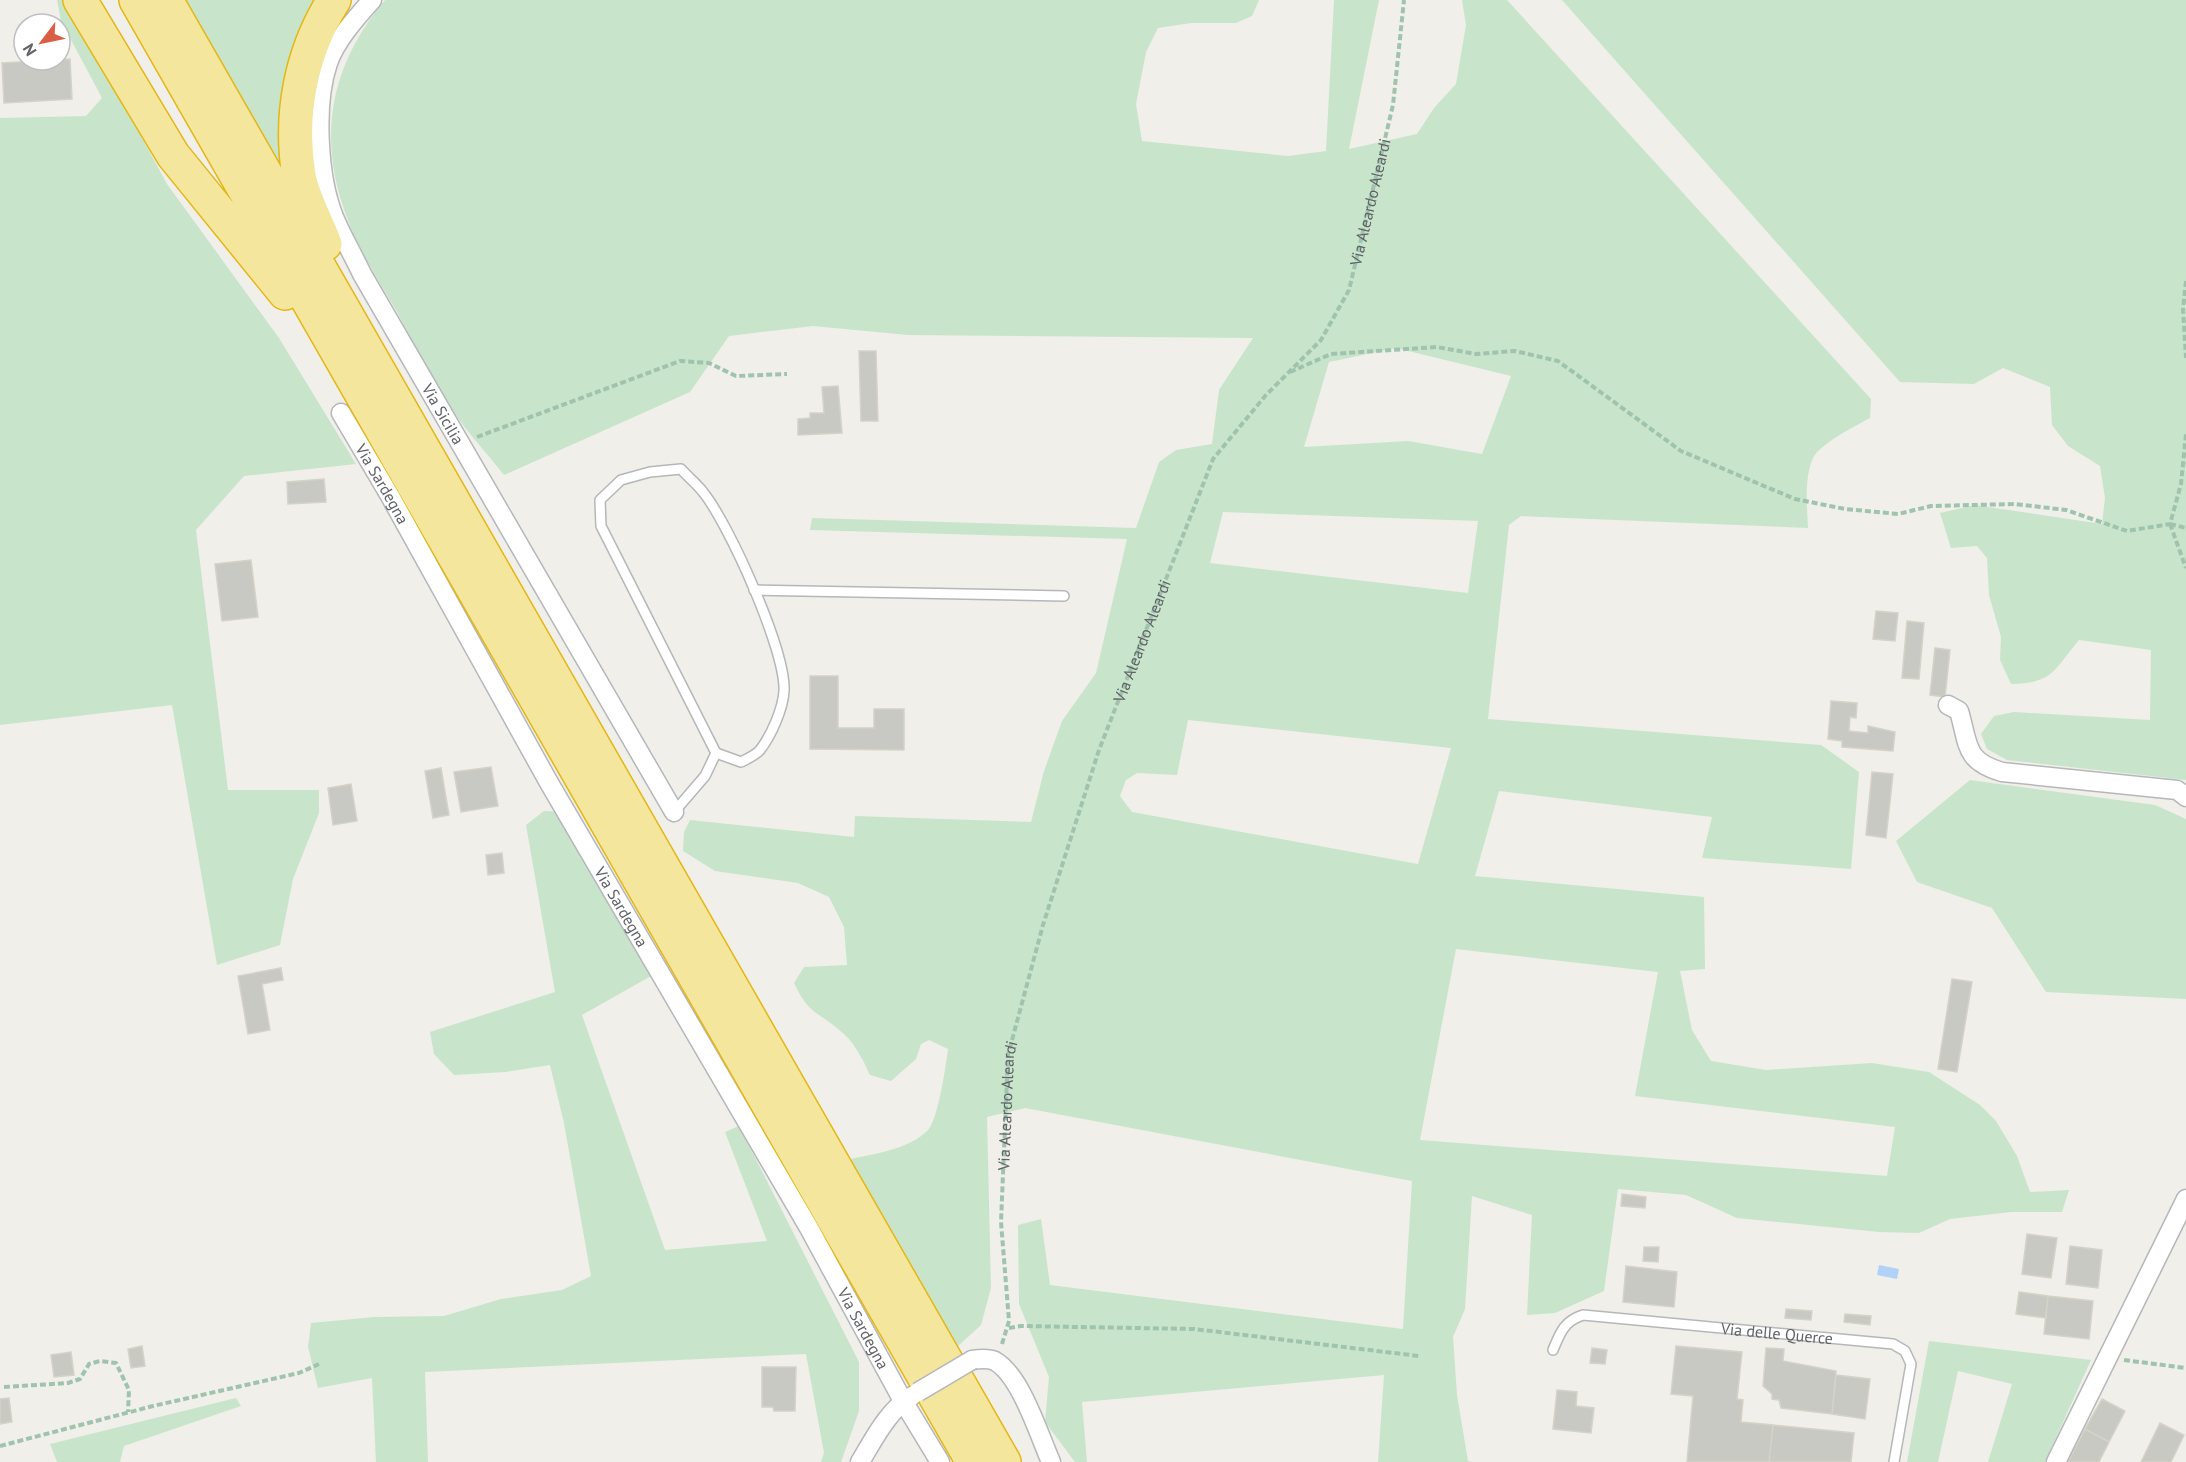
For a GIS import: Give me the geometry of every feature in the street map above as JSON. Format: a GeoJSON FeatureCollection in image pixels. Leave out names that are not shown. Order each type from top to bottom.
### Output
{"type":"FeatureCollection","features":[{"type":"Feature","properties":{"kind":"highway"},"geometry":{"type":"LineString","coordinates":[[80,0],[173,155],[279,286],[356,358]]}},
{"type":"Feature","properties":{"kind":"highway"},"geometry":{"type":"LineString","coordinates":[[105,0],[279,286]]}},
{"type":"Feature","properties":{"kind":"highway"},"geometry":{"type":"LineString","coordinates":[[136,0],[356,358],[1004,1462]]}},
{"type":"Feature","properties":{"kind":"highway"},"geometry":{"type":"LineString","coordinates":[[166,0],[356,358],[973,1462]]}},
{"type":"Feature","properties":{"kind":"highway"},"geometry":{"type":"LineString","coordinates":[[334,0],[322,20],[304,68],[295,122],[300,178],[356,358]]}},
{"type":"Feature","properties":{"kind":"street","name":"Via Sicilia"},"geometry":{"type":"LineString","coordinates":[[372,0],[351,24],[328,63],[319,117],[321,164],[333,215],[362,274],[674,812]]}},
{"type":"Feature","properties":{"kind":"street","name":"Via Sardegna"},"geometry":{"type":"LineString","coordinates":[[341,413],[390,496],[548,782],[910,1397],[940,1462]]}},
{"type":"Feature","properties":{"kind":"street"},"geometry":{"type":"LineString","coordinates":[[1948,705],[1959,711],[1970,752],[1980,766],[2002,772],[2177,790],[2186,797]]}},
{"type":"Feature","properties":{"kind":"street"},"geometry":{"type":"LineString","coordinates":[[2056,1462],[2186,1199]]}},
{"type":"Feature","properties":{"kind":"street"},"geometry":{"type":"LineString","coordinates":[[860,1462],[884,1423],[910,1397],[972,1360],[994,1361],[1009,1374],[1020,1391],[1051,1462]]}},
{"type":"Feature","properties":{"kind":"lane"},"geometry":{"type":"LineString","coordinates":[[681,469],[704,493],[754,590],[781,660],[784,692],[774,724],[759,752],[741,762],[716,753],[601,526],[600,500],[621,480],[650,472],[681,469]]}},
{"type":"Feature","properties":{"kind":"lane"},"geometry":{"type":"LineString","coordinates":[[754,590],[1064,596]]}},
{"type":"Feature","properties":{"kind":"lane"},"geometry":{"type":"LineString","coordinates":[[674,812],[705,776],[716,753]]}},
{"type":"Feature","properties":{"kind":"lane","name":"Via delle Querce"},"geometry":{"type":"LineString","coordinates":[[1553,1350],[1566,1323],[1583,1315],[1893,1344],[1905,1351],[1911,1364],[1894,1462]]}},
{"type":"Feature","properties":{"kind":"path","name":"Via Aleardo Aleardi"},"geometry":{"type":"LineString","coordinates":[[1404,0],[1393,105],[1349,291],[1321,340],[1287,374],[1213,459],[1098,750],[1043,925],[1008,1055],[1001,1222],[1009,1329],[1021,1326],[1194,1329],[1419,1356]]}},
{"type":"Feature","properties":{"kind":"path"},"geometry":{"type":"LineString","coordinates":[[2186,281],[2183,309],[2186,358]]}},
{"type":"Feature","properties":{"kind":"path"},"geometry":{"type":"LineString","coordinates":[[1287,374],[1331,354],[1437,347],[1476,354],[1515,351],[1558,361],[1681,451],[1795,499],[1845,509],[1898,514],[1931,506],[2014,504],[2066,510],[2127,531],[2170,524],[2186,528]]}},
{"type":"Feature","properties":{"kind":"path"},"geometry":{"type":"LineString","coordinates":[[460,443],[680,361],[709,363],[736,376],[787,374]]}},
{"type":"Feature","properties":{"kind":"path"},"geometry":{"type":"LineString","coordinates":[[2186,434],[2181,483],[2170,524],[2186,568]]}},
{"type":"Feature","properties":{"kind":"path"},"geometry":{"type":"LineString","coordinates":[[2107,1359],[2186,1368]]}},
{"type":"Feature","properties":{"kind":"path"},"geometry":{"type":"LineString","coordinates":[[4,1387],[68,1383],[80,1379],[89,1364],[100,1361],[116,1364],[129,1390],[128,1412]]}},
{"type":"Feature","properties":{"kind":"path"},"geometry":{"type":"LineString","coordinates":[[0,1446],[128,1412],[299,1373],[319,1364]]}},
{"type":"Feature","properties":{"kind":"green space"},"geometry":{"type":"Polygon","coordinates":[[[57,0],[64,0],[72,12],[59,12],[57,0]]]}},
{"type":"Feature","properties":{"kind":"green space"},"geometry":{"type":"Polygon","coordinates":[[[185,0],[322,0],[285,172],[185,0]]]}},
{"type":"Feature","properties":{"kind":"green space"},"geometry":{"type":"Polygon","coordinates":[[[385,0],[1259,0],[1252,16],[1236,23],[1191,23],[1158,28],[1146,52],[1136,104],[1142,141],[1288,156],[1326,151],[1334,0],[1379,0],[1349,149],[1417,134],[1434,108],[1456,84],[1466,25],[1462,0],[1507,0],[1871,399],[1870,418],[1830,441],[1813,458],[1807,483],[1808,528],[1521,516],[1509,525],[1488,719],[1821,745],[1859,772],[1851,869],[1702,858],[1712,817],[1499,791],[1475,876],[1704,897],[1705,969],[1680,971],[1692,1030],[1711,1061],[1766,1070],[1872,1063],[1929,1072],[1980,1105],[1996,1121],[2017,1156],[2030,1192],[2069,1190],[2062,1212],[2011,1212],[1950,1219],[1919,1233],[1879,1232],[1737,1218],[1686,1195],[1618,1189],[1604,1291],[1555,1313],[1527,1315],[1532,1215],[1472,1196],[1465,1309],[1453,1337],[1457,1395],[1468,1461],[1472,1462],[1378,1462],[1384,1375],[1082,1402],[1087,1462],[1075,1462],[1045,1422],[1049,1377],[1019,1304],[1018,1225],[1041,1219],[1050,1285],[1403,1329],[1412,1181],[1025,1108],[987,1117],[991,1288],[981,1325],[958,1346],[846,1160],[901,1147],[928,1130],[938,1104],[948,1049],[929,1040],[921,1044],[916,1059],[891,1081],[870,1075],[849,1039],[808,1006],[794,983],[804,967],[847,965],[844,927],[829,897],[798,883],[715,871],[683,851],[684,832],[690,820],[854,837],[855,816],[1031,822],[1044,771],[1062,721],[1096,673],[1127,539],[810,530],[812,518],[1136,528],[1159,462],[1176,450],[1212,444],[1219,390],[1253,338],[908,335],[813,326],[729,336],[690,392],[504,475],[450,407],[422,361],[358,244],[338,190],[331,132],[334,104],[341,77],[366,25],[385,0]],[[1396,348],[1329,362],[1304,447],[1408,441],[1482,454],[1511,376],[1396,348]],[[1223,512],[1210,563],[1468,593],[1478,521],[1223,512]],[[1188,720],[1177,775],[1137,773],[1126,780],[1120,796],[1132,812],[1418,864],[1451,748],[1188,720]],[[1456,949],[1420,1140],[1887,1176],[1895,1127],[1635,1096],[1658,972],[1456,949]]]}},
{"type":"Feature","properties":{"kind":"green space"},"geometry":{"type":"Polygon","coordinates":[[[1562,0],[2186,0],[2186,780],[2007,760],[1987,749],[1981,734],[1994,716],[2014,712],[2150,720],[2151,650],[2079,640],[2057,667],[2044,678],[2011,684],[2000,660],[2001,637],[1989,595],[1987,558],[1977,546],[1951,548],[1940,513],[1975,505],[2102,524],[2105,498],[2100,466],[2068,446],[2052,425],[2050,387],[2003,368],[1974,384],[1900,382],[1562,0]]]}},
{"type":"Feature","properties":{"kind":"green space"},"geometry":{"type":"Polygon","coordinates":[[[72,12],[167,184],[279,338],[356,464],[244,476],[196,530],[228,790],[319,790],[319,813],[293,879],[280,945],[217,965],[172,705],[0,725],[0,118],[86,116],[102,98],[72,42],[72,12]]]}},
{"type":"Feature","properties":{"kind":"green space"},"geometry":{"type":"Polygon","coordinates":[[[1970,780],[2155,805],[2186,819],[2186,999],[2046,992],[1992,908],[1917,882],[1896,841],[1970,780]]]}},
{"type":"Feature","properties":{"kind":"green space"},"geometry":{"type":"Polygon","coordinates":[[[544,811],[568,812],[660,971],[582,1015],[665,1250],[767,1241],[725,1132],[739,1126],[859,1362],[859,1411],[841,1462],[821,1462],[824,1453],[806,1354],[425,1372],[428,1462],[376,1462],[372,1378],[318,1388],[308,1347],[311,1323],[374,1317],[444,1316],[501,1299],[562,1290],[591,1276],[564,1123],[550,1065],[505,1072],[454,1075],[434,1054],[430,1032],[555,992],[526,825],[544,811]]]}},
{"type":"Feature","properties":{"kind":"green space"},"geometry":{"type":"Polygon","coordinates":[[[1929,1341],[2091,1360],[2045,1462],[1988,1462],[2012,1384],[1958,1371],[1938,1462],[1907,1462],[1929,1341]]]}},
{"type":"Feature","properties":{"kind":"green space"},"geometry":{"type":"Polygon","coordinates":[[[236,1398],[241,1406],[124,1446],[120,1462],[57,1462],[50,1444],[236,1398]]]}},
{"type":"Feature","properties":{"kind":"water"},"geometry":{"type":"Polygon","coordinates":[[[1879,1265],[1899,1269],[1897,1279],[1877,1275],[1879,1265]]]}},
{"type":"Feature","properties":{"kind":"building"},"geometry":{"type":"Polygon","coordinates":[[[12,62],[12,72],[71,72],[72,99],[4,103],[2,63],[12,62]]]}},
{"type":"Feature","properties":{"kind":"building"},"geometry":{"type":"Polygon","coordinates":[[[859,351],[876,351],[878,421],[861,421],[859,351]]]}},
{"type":"Feature","properties":{"kind":"building"},"geometry":{"type":"Polygon","coordinates":[[[838,386],[842,433],[798,435],[798,419],[810,418],[810,413],[824,413],[822,387],[838,386]]]}},
{"type":"Feature","properties":{"kind":"building"},"geometry":{"type":"Polygon","coordinates":[[[324,479],[326,502],[288,504],[287,482],[324,479]]]}},
{"type":"Feature","properties":{"kind":"building"},"geometry":{"type":"Polygon","coordinates":[[[251,560],[258,617],[222,621],[215,564],[251,560]]]}},
{"type":"Feature","properties":{"kind":"building"},"geometry":{"type":"Polygon","coordinates":[[[1876,611],[1898,613],[1895,641],[1873,639],[1876,611]]]}},
{"type":"Feature","properties":{"kind":"building"},"geometry":{"type":"Polygon","coordinates":[[[1907,621],[1924,623],[1919,679],[1902,678],[1907,621]]]}},
{"type":"Feature","properties":{"kind":"building"},"geometry":{"type":"Polygon","coordinates":[[[1935,648],[1950,650],[1945,697],[1930,695],[1935,648]]]}},
{"type":"Feature","properties":{"kind":"building"},"geometry":{"type":"Polygon","coordinates":[[[810,676],[838,676],[838,728],[874,728],[874,709],[904,709],[904,750],[810,749],[810,676]]]}},
{"type":"Feature","properties":{"kind":"building"},"geometry":{"type":"Polygon","coordinates":[[[1831,701],[1857,703],[1856,718],[1850,717],[1849,731],[1868,733],[1868,726],[1895,732],[1893,751],[1842,747],[1842,741],[1828,739],[1831,701]]]}},
{"type":"Feature","properties":{"kind":"building"},"geometry":{"type":"Polygon","coordinates":[[[491,767],[498,806],[461,812],[454,772],[491,767]]]}},
{"type":"Feature","properties":{"kind":"building"},"geometry":{"type":"Polygon","coordinates":[[[441,768],[449,815],[433,818],[425,771],[441,768]]]}},
{"type":"Feature","properties":{"kind":"building"},"geometry":{"type":"Polygon","coordinates":[[[1872,772],[1893,774],[1886,838],[1866,835],[1872,772]]]}},
{"type":"Feature","properties":{"kind":"building"},"geometry":{"type":"Polygon","coordinates":[[[351,784],[357,821],[333,825],[328,788],[351,784]]]}},
{"type":"Feature","properties":{"kind":"building"},"geometry":{"type":"Polygon","coordinates":[[[502,853],[504,873],[488,875],[486,855],[502,853]]]}},
{"type":"Feature","properties":{"kind":"building"},"geometry":{"type":"Polygon","coordinates":[[[281,968],[283,980],[262,984],[270,1030],[248,1034],[238,976],[281,968]]]}},
{"type":"Feature","properties":{"kind":"building"},"geometry":{"type":"Polygon","coordinates":[[[1952,979],[1972,982],[1957,1072],[1938,1069],[1952,979]]]}},
{"type":"Feature","properties":{"kind":"building"},"geometry":{"type":"Polygon","coordinates":[[[1622,1194],[1646,1197],[1645,1208],[1621,1206],[1622,1194]]]}},
{"type":"Feature","properties":{"kind":"building"},"geometry":{"type":"Polygon","coordinates":[[[2027,1234],[2057,1238],[2051,1278],[2022,1274],[2027,1234]]]}},
{"type":"Feature","properties":{"kind":"building"},"geometry":{"type":"Polygon","coordinates":[[[2070,1246],[2102,1250],[2098,1288],[2066,1284],[2070,1246]]]}},
{"type":"Feature","properties":{"kind":"building"},"geometry":{"type":"Polygon","coordinates":[[[1644,1247],[1659,1247],[1658,1262],[1643,1261],[1644,1247]]]}},
{"type":"Feature","properties":{"kind":"building"},"geometry":{"type":"Polygon","coordinates":[[[1626,1266],[1677,1272],[1674,1307],[1623,1302],[1626,1266]]]}},
{"type":"Feature","properties":{"kind":"building"},"geometry":{"type":"Polygon","coordinates":[[[2019,1292],[2048,1296],[2046,1318],[2016,1314],[2019,1292]]]}},
{"type":"Feature","properties":{"kind":"building"},"geometry":{"type":"Polygon","coordinates":[[[2048,1296],[2093,1301],[2089,1339],[2044,1334],[2048,1296]]]}},
{"type":"Feature","properties":{"kind":"building"},"geometry":{"type":"Polygon","coordinates":[[[1786,1309],[1812,1311],[1811,1320],[1785,1318],[1786,1309]]]}},
{"type":"Feature","properties":{"kind":"building"},"geometry":{"type":"Polygon","coordinates":[[[1845,1314],[1871,1316],[1870,1325],[1844,1322],[1845,1314]]]}},
{"type":"Feature","properties":{"kind":"building"},"geometry":{"type":"Polygon","coordinates":[[[142,1346],[145,1366],[131,1368],[128,1349],[142,1346]]]}},
{"type":"Feature","properties":{"kind":"building"},"geometry":{"type":"Polygon","coordinates":[[[1676,1346],[1742,1352],[1737,1399],[1743,1400],[1741,1422],[1773,1425],[1769,1462],[1687,1462],[1693,1396],[1671,1394],[1676,1346]]]}},
{"type":"Feature","properties":{"kind":"building"},"geometry":{"type":"Polygon","coordinates":[[[1592,1348],[1607,1350],[1605,1364],[1590,1363],[1592,1348]]]}},
{"type":"Feature","properties":{"kind":"building"},"geometry":{"type":"Polygon","coordinates":[[[1766,1348],[1784,1349],[1783,1361],[1836,1371],[1832,1414],[1781,1408],[1779,1400],[1772,1399],[1772,1394],[1763,1386],[1766,1348]]]}},
{"type":"Feature","properties":{"kind":"building"},"geometry":{"type":"Polygon","coordinates":[[[71,1352],[74,1375],[54,1377],[51,1355],[71,1352]]]}},
{"type":"Feature","properties":{"kind":"building"},"geometry":{"type":"Polygon","coordinates":[[[762,1367],[796,1367],[795,1411],[774,1411],[773,1407],[762,1407],[762,1367]]]}},
{"type":"Feature","properties":{"kind":"building"},"geometry":{"type":"Polygon","coordinates":[[[1836,1375],[1870,1379],[1865,1419],[1832,1414],[1836,1375]]]}},
{"type":"Feature","properties":{"kind":"building"},"geometry":{"type":"Polygon","coordinates":[[[1557,1390],[1577,1392],[1576,1406],[1594,1408],[1591,1433],[1553,1429],[1557,1390]]]}},
{"type":"Feature","properties":{"kind":"building"},"geometry":{"type":"Polygon","coordinates":[[[9,1398],[12,1422],[0,1424],[0,1399],[9,1398]]]}},
{"type":"Feature","properties":{"kind":"building"},"geometry":{"type":"Polygon","coordinates":[[[2102,1399],[2125,1411],[2109,1442],[2085,1429],[2102,1399]]]}},
{"type":"Feature","properties":{"kind":"building"},"geometry":{"type":"Polygon","coordinates":[[[2160,1423],[2184,1435],[2171,1462],[2141,1462],[2160,1423]]]}},
{"type":"Feature","properties":{"kind":"building"},"geometry":{"type":"Polygon","coordinates":[[[1773,1425],[1854,1433],[1851,1462],[1769,1462],[1773,1425]]]}},
{"type":"Feature","properties":{"kind":"building"},"geometry":{"type":"Polygon","coordinates":[[[2085,1429],[2109,1442],[2099,1462],[2068,1462],[2085,1429]]]}}]}
